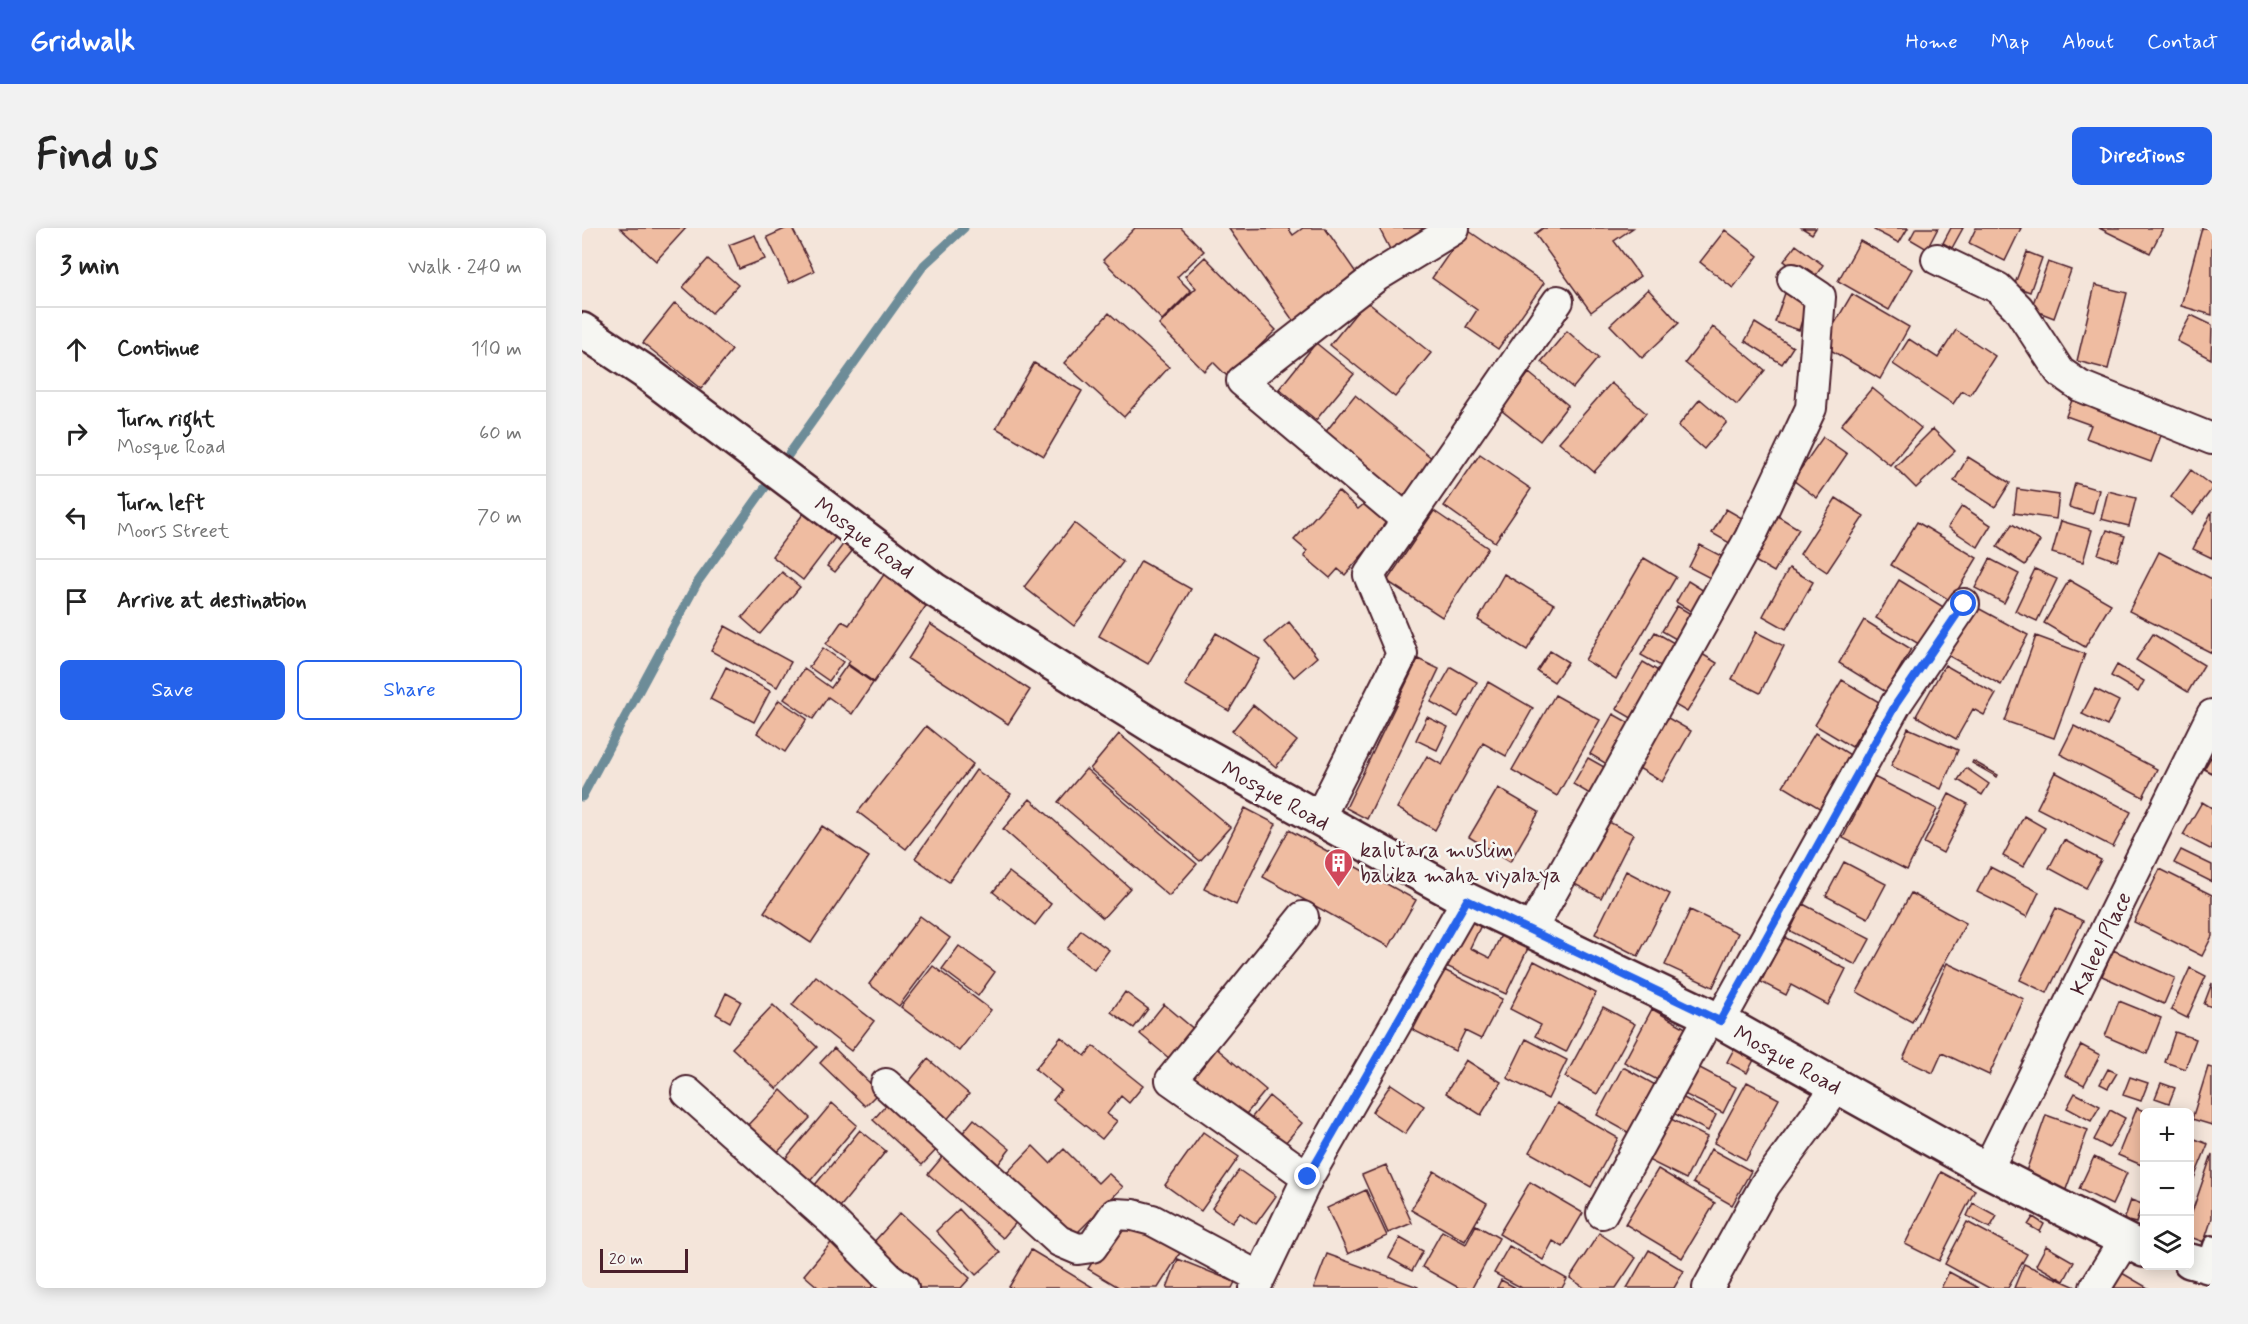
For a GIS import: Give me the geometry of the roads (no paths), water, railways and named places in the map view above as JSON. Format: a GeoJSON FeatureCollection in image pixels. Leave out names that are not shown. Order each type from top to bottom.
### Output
{"type":"FeatureCollection","features":[{"type":"Feature","properties":{"kind":"street"},"geometry":{"type":"LineString","coordinates":[[1407,520],[1242,381],[1377,276],[1454,229]]}},
{"type":"Feature","properties":{"kind":"street"},"geometry":{"type":"LineString","coordinates":[[1937,259],[1998,288],[2018,308],[2060,372],[2080,386],[2212,439]]}},
{"type":"Feature","properties":{"kind":"street"},"geometry":{"type":"LineString","coordinates":[[1531,930],[1750,538],[1811,408],[1820,297],[1793,279]]}},
{"type":"Feature","properties":{"kind":"street"},"geometry":{"type":"LineString","coordinates":[[1319,818],[1402,654],[1369,575],[1558,301]]}},
{"type":"Feature","properties":{"kind":"street","name":"Mosque Road"},"geometry":{"type":"LineString","coordinates":[[582,330],[645,372],[933,589],[1159,730],[1467,900],[1715,1019],[1987,1170],[2134,1245]]}},
{"type":"Feature","properties":{"kind":"street"},"geometry":{"type":"LineString","coordinates":[[1602,1213],[1896,704],[1964,604]]}},
{"type":"Feature","properties":{"kind":"street","name":"Kaleel Place"},"geometry":{"type":"LineString","coordinates":[[1987,1170],[2212,715]]}},
{"type":"Feature","properties":{"kind":"street"},"geometry":{"type":"LineString","coordinates":[[886,1084],[1059,1241],[1078,1249],[1092,1247],[1115,1214],[1133,1215],[1152,1220],[1257,1283],[1308,1177],[1467,900]]}},
{"type":"Feature","properties":{"kind":"street"},"geometry":{"type":"LineString","coordinates":[[1304,917],[1171,1080],[1308,1177]]}},
{"type":"Feature","properties":{"kind":"street"},"geometry":{"type":"LineString","coordinates":[[1708,1288],[1765,1185],[1837,1087]]}},
{"type":"Feature","properties":{"kind":"street"},"geometry":{"type":"LineString","coordinates":[[687,1092],[832,1221],[888,1277],[903,1288]]}},
{"type":"Feature","properties":{"kind":"street"},"geometry":{"type":"LineString","coordinates":[[2095,1288],[2134,1245]]}},
{"type":"Feature","properties":{"kind":"waterway"},"geometry":{"type":"LineString","coordinates":[[582,797],[697,583],[924,265],[964,228]]}},
{"type":"Feature","properties":{"kind":"place","name":"kalutara muslim balika maha viyalaya"},"geometry":{"type":"Point","coordinates":[1339,888]}}]}
